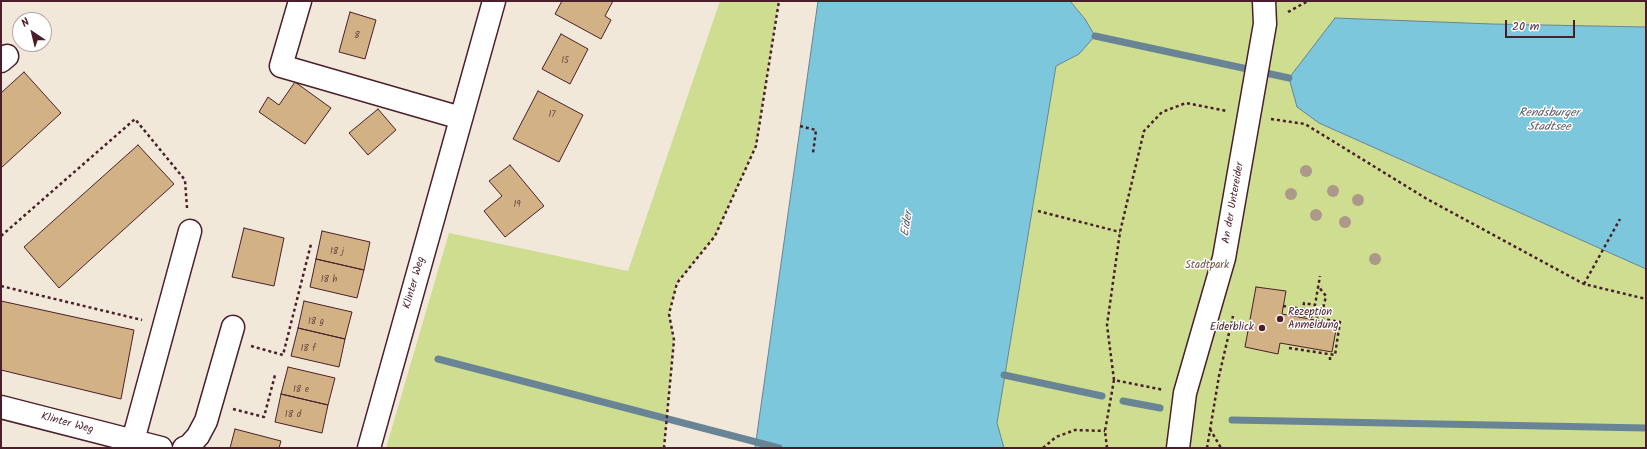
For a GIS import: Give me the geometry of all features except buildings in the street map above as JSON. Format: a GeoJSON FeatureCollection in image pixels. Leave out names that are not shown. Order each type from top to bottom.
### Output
{"type":"FeatureCollection","features":[{"type":"Feature","properties":{"kind":"street"},"geometry":{"type":"LineString","coordinates":[[300,1],[281,66],[461,118]]}},
{"type":"Feature","properties":{"kind":"street","name":"Klinter Weg"},"geometry":{"type":"LineString","coordinates":[[369,448],[494,1]]}},
{"type":"Feature","properties":{"kind":"street","name":"An der Untereider"},"geometry":{"type":"LineString","coordinates":[[1178,448],[1185,393],[1224,258],[1253,84],[1265,24],[1264,1]]}},
{"type":"Feature","properties":{"kind":"street"},"geometry":{"type":"LineString","coordinates":[[132,445],[190,232]]}},
{"type":"Feature","properties":{"kind":"street"},"geometry":{"type":"LineString","coordinates":[[184,448],[189,446],[198,436],[206,421],[231,334]]}},
{"type":"Feature","properties":{"kind":"street","name":"Klinter Weg"},"geometry":{"type":"LineString","coordinates":[[1,408],[132,445],[161,448]]}},
{"type":"Feature","properties":{"kind":"path"},"geometry":{"type":"LineString","coordinates":[[664,448],[674,340],[669,314],[677,283],[715,236],[756,146],[779,1]]}},
{"type":"Feature","properties":{"kind":"path"},"geometry":{"type":"LineString","coordinates":[[1107,448],[1105,431],[1114,380],[1107,325],[1120,232],[1144,131],[1162,112],[1186,103],[1266,119],[1305,124],[1427,199],[1584,284],[1646,299]]}},
{"type":"Feature","properties":{"kind":"path"},"geometry":{"type":"LineString","coordinates":[[1,236],[135,119],[185,180],[190,232]]}},
{"type":"Feature","properties":{"kind":"path"},"geometry":{"type":"LineString","coordinates":[[800,126],[816,130],[813,153]]}},
{"type":"Feature","properties":{"kind":"path"},"geometry":{"type":"LineString","coordinates":[[1038,211],[1120,232]]}},
{"type":"Feature","properties":{"kind":"path"},"geometry":{"type":"LineString","coordinates":[[1584,284],[1620,219]]}},
{"type":"Feature","properties":{"kind":"path"},"geometry":{"type":"LineString","coordinates":[[231,334],[283,355],[311,244]]}},
{"type":"Feature","properties":{"kind":"path"},"geometry":{"type":"LineString","coordinates":[[1289,348],[1335,355],[1340,322],[1302,315],[1304,303],[1315,305],[1320,276]]}},
{"type":"Feature","properties":{"kind":"path"},"geometry":{"type":"LineString","coordinates":[[1,286],[164,325]]}},
{"type":"Feature","properties":{"kind":"path"},"geometry":{"type":"LineString","coordinates":[[1283,306],[1322,313],[1326,296],[1318,286]]}},
{"type":"Feature","properties":{"kind":"path"},"geometry":{"type":"LineString","coordinates":[[1330,354],[1330,360]]}},
{"type":"Feature","properties":{"kind":"path"},"geometry":{"type":"LineString","coordinates":[[211,404],[264,417],[275,375]]}},
{"type":"Feature","properties":{"kind":"path"},"geometry":{"type":"LineString","coordinates":[[1114,380],[1185,393]]}},
{"type":"Feature","properties":{"kind":"path"},"geometry":{"type":"LineString","coordinates":[[1209,428],[1221,448]]}},
{"type":"Feature","properties":{"kind":"path"},"geometry":{"type":"LineString","coordinates":[[1043,448],[1056,437],[1075,430],[1105,431]]}},
{"type":"Feature","properties":{"kind":"green space"},"geometry":{"type":"Polygon","coordinates":[[[720,1],[779,1],[756,146],[715,236],[677,283],[669,314],[674,340],[664,448],[386,448],[449,233],[628,271],[720,1]]]}},
{"type":"Feature","properties":{"kind":"green space","name":"Stadtpark"},"geometry":{"type":"Polygon","coordinates":[[[1070,1],[1646,1],[1646,27],[1492,24],[1319,123],[1646,269],[1646,448],[1004,448],[997,423],[1056,66],[1079,54],[1085,19],[1070,1]]]}},
{"type":"Feature","properties":{"kind":"water","name":"Eider"},"geometry":{"type":"Polygon","coordinates":[[[818,1],[1070,1],[1085,19],[1095,36],[1079,54],[1056,66],[997,423],[1004,448],[755,448],[818,1]]]}},
{"type":"Feature","properties":{"kind":"water","name":"Rendsburger Stadtsee"},"geometry":{"type":"Polygon","coordinates":[[[1335,18],[1492,24],[1646,27],[1646,269],[1319,123],[1297,107],[1289,78],[1335,18]]]}},
{"type":"Feature","properties":{"kind":"waterway"},"geometry":{"type":"LineString","coordinates":[[1095,36],[1289,78]]}},
{"type":"Feature","properties":{"kind":"waterway"},"geometry":{"type":"LineString","coordinates":[[438,359],[779,448]]}},
{"type":"Feature","properties":{"kind":"waterway"},"geometry":{"type":"LineString","coordinates":[[1004,375],[1102,396]]}},
{"type":"Feature","properties":{"kind":"waterway"},"geometry":{"type":"LineString","coordinates":[[1123,401],[1160,408]]}},
{"type":"Feature","properties":{"kind":"waterway"},"geometry":{"type":"LineString","coordinates":[[1232,420],[1646,428]]}},
{"type":"Feature","properties":{"kind":"place","name":"Rezeption Anmeldung"},"geometry":{"type":"Point","coordinates":[1280,319]}},
{"type":"Feature","properties":{"kind":"place","name":"Eiderblick"},"geometry":{"type":"Point","coordinates":[1262,328]}}]}
